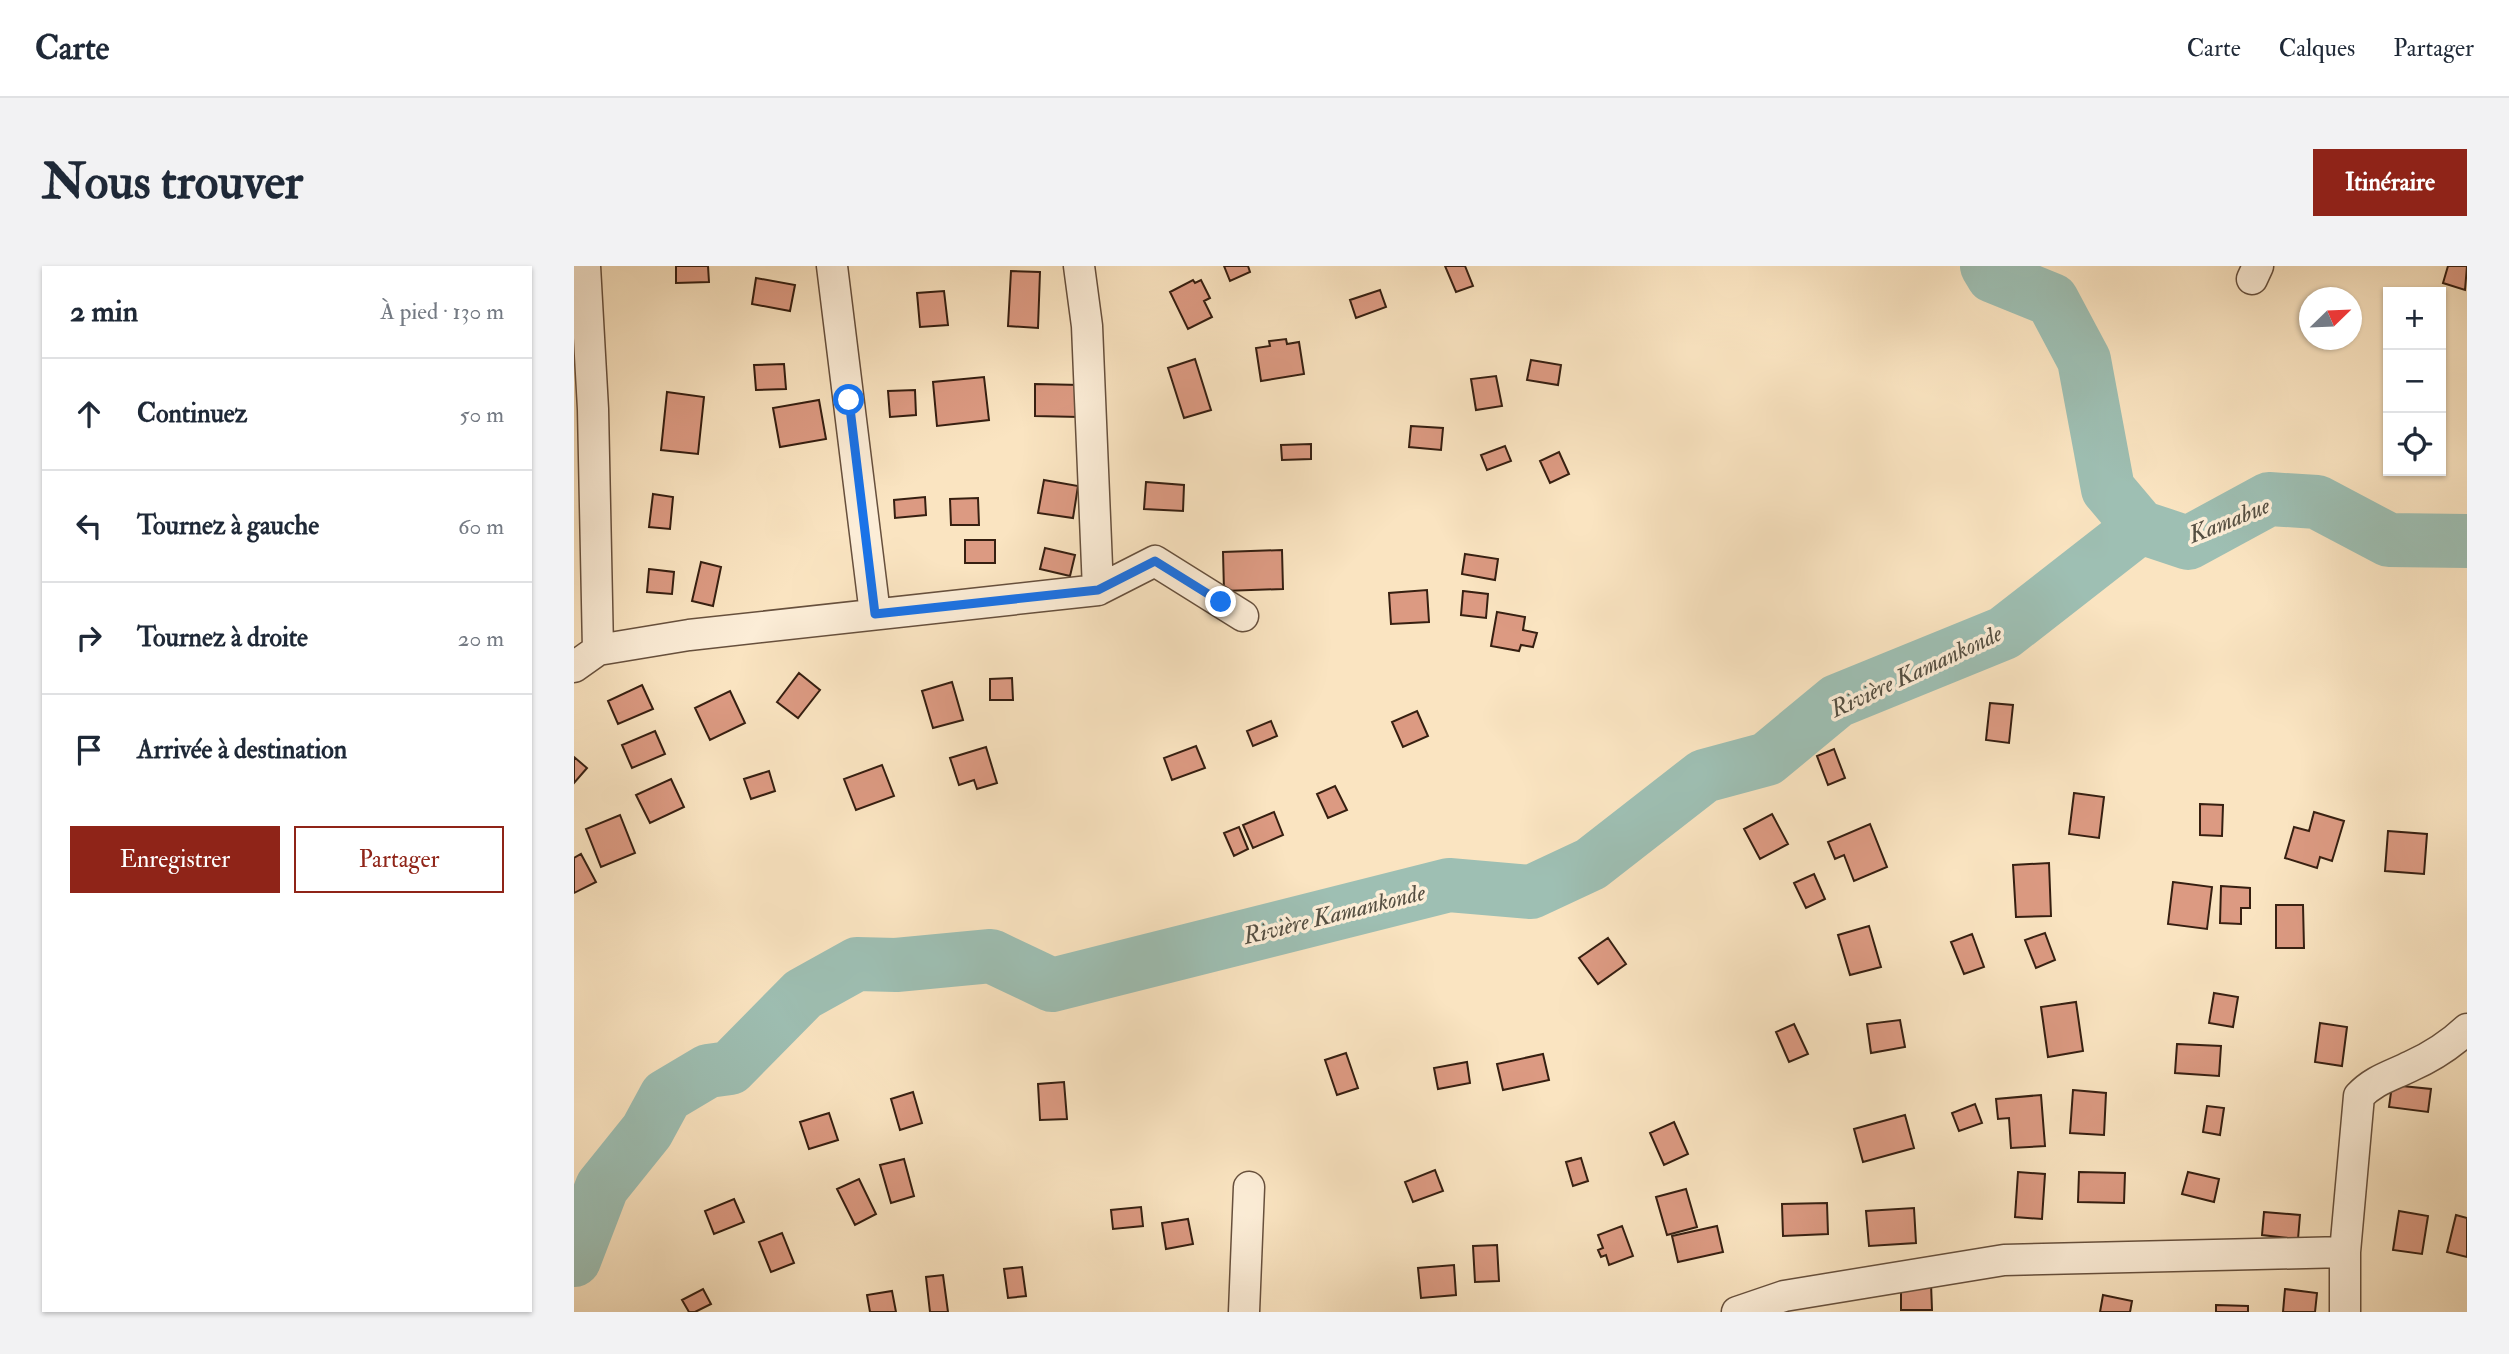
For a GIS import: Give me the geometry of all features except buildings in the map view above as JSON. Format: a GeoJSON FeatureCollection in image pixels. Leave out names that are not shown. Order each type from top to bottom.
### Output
{"type":"FeatureCollection","features":[{"type":"Feature","properties":{"kind":"street"},"geometry":{"type":"LineString","coordinates":[[585,266],[593,409],[598,650]]}},
{"type":"Feature","properties":{"kind":"street"},"geometry":{"type":"LineString","coordinates":[[832,266],[875,614]]}},
{"type":"Feature","properties":{"kind":"street"},"geometry":{"type":"LineString","coordinates":[[1079,266],[1087,326],[1098,590]]}},
{"type":"Feature","properties":{"kind":"street"},"geometry":{"type":"LineString","coordinates":[[574,667],[598,650],[689,635],[1098,590],[1155,561],[1243,616]]}},
{"type":"Feature","properties":{"kind":"street"},"geometry":{"type":"LineString","coordinates":[[2345,1312],[2345,1252],[2359,1096],[2370,1085],[2411,1066],[2456,1040],[2467,1029]]}},
{"type":"Feature","properties":{"kind":"street"},"geometry":{"type":"LineString","coordinates":[[1244,1312],[1249,1187]]}},
{"type":"Feature","properties":{"kind":"street"},"geometry":{"type":"LineString","coordinates":[[1737,1312],[1784,1296],[2004,1260],[2345,1252]]}},
{"type":"Feature","properties":{"kind":"waterway","name":"Kamabue"},"geometry":{"type":"LineString","coordinates":[[1987,266],[1993,276],[2052,300],[2084,360],[2108,489],[2140,527],[2188,543],[2269,499],[2317,502],[2389,540],[2467,541]]}},
{"type":"Feature","properties":{"kind":"waterway","name":"Rivière Kamankonde"},"geometry":{"type":"LineString","coordinates":[[574,1260],[602,1187],[647,1131],[666,1096],[708,1071],[730,1068],[803,994],[857,964],[896,965],[991,956],[1052,985],[1449,885],[1531,892],[1591,864],[1704,776],[1767,759],[1837,701],[2004,633],[2140,527]]}},
{"type":"Feature","properties":{"kind":"route"},"geometry":{"type":"LineString","coordinates":[[849,400],[875,614],[1098,590],[1155,561],[1221,602]]}}]}
